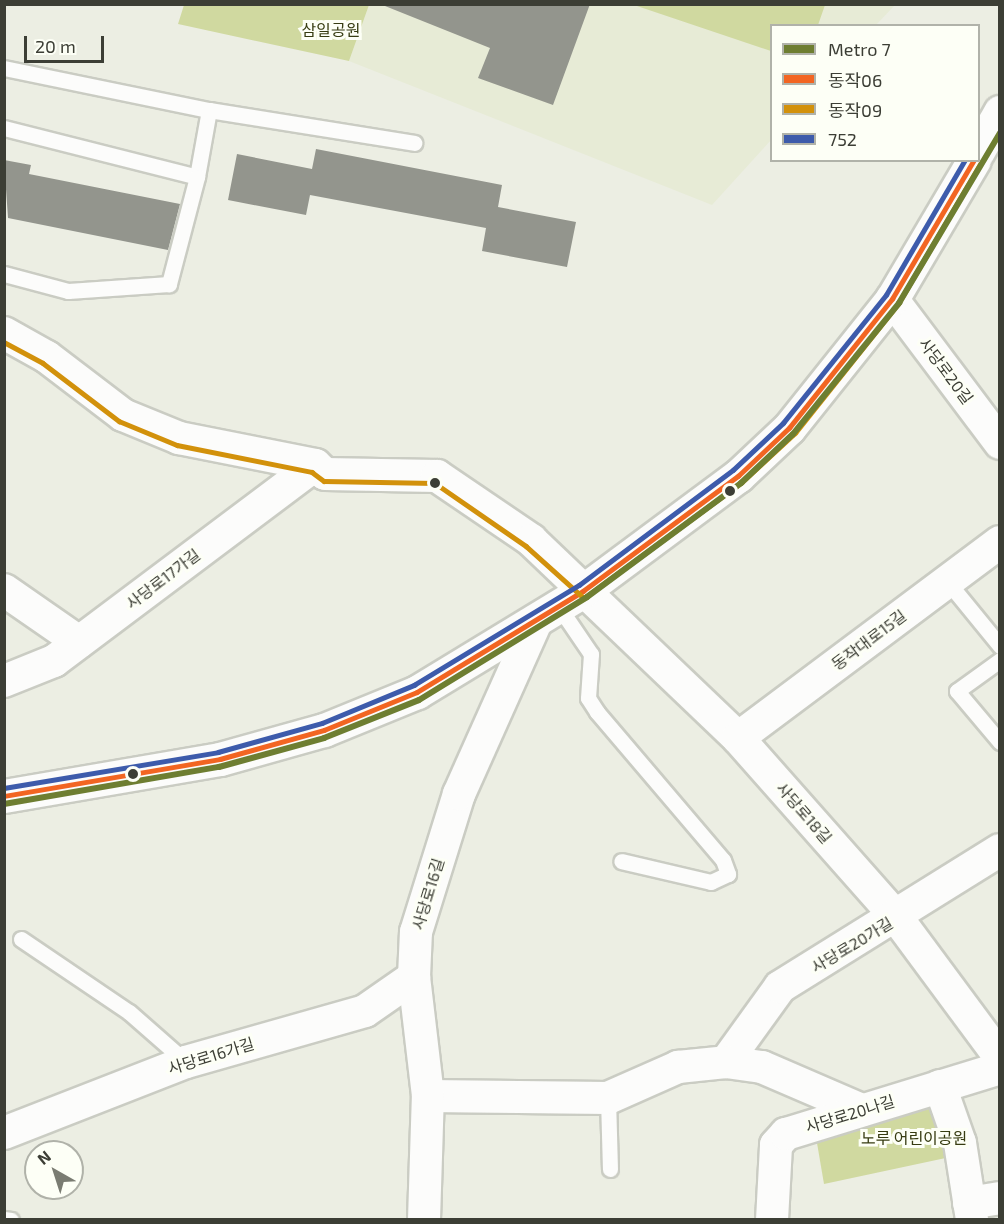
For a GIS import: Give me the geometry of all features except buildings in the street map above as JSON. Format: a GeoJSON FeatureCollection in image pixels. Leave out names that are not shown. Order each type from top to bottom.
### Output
{"type":"FeatureCollection","features":[{"type":"Feature","properties":{"kind":"main road"},"geometry":{"type":"LineString","coordinates":[[980,147],[999,112]]}},
{"type":"Feature","properties":{"kind":"main road"},"geometry":{"type":"LineString","coordinates":[[4,796],[220,759],[324,730],[417,692],[559,607],[738,476],[789,428],[892,299],[973,162]]}},
{"type":"Feature","properties":{"kind":"street","name":"사당로20길"},"geometry":{"type":"LineString","coordinates":[[892,299],[999,443]]}},
{"type":"Feature","properties":{"kind":"street","name":"사당로18길"},"geometry":{"type":"LineString","coordinates":[[4,333],[47,357],[123,415],[179,438],[315,465],[325,474],[437,476],[531,540],[559,607],[738,738],[897,918],[999,1057]]}},
{"type":"Feature","properties":{"kind":"street","name":"사당로17가길"},"geometry":{"type":"LineString","coordinates":[[4,681],[54,661],[315,465]]}},
{"type":"Feature","properties":{"kind":"street","name":"동작대로15길"},"geometry":{"type":"LineString","coordinates":[[738,738],[999,542]]}},
{"type":"Feature","properties":{"kind":"street"},"geometry":{"type":"LineString","coordinates":[[4,590],[79,642]]}},
{"type":"Feature","properties":{"kind":"street","name":"사당로16길"},"geometry":{"type":"LineString","coordinates":[[424,1220],[428,1096],[414,977],[416,932],[459,794],[559,607]]}},
{"type":"Feature","properties":{"kind":"street","name":"사당로20가길"},"geometry":{"type":"LineString","coordinates":[[726,1062],[780,987],[897,918],[999,850]]}},
{"type":"Feature","properties":{"kind":"street","name":"사당로16가길"},"geometry":{"type":"LineString","coordinates":[[4,1133],[186,1062],[365,1011],[414,977]]}},
{"type":"Feature","properties":{"kind":"street"},"geometry":{"type":"LineString","coordinates":[[428,1096],[608,1098],[678,1067],[726,1062],[762,1066],[862,1110]]}},
{"type":"Feature","properties":{"kind":"street","name":"사당로20나길"},"geometry":{"type":"LineString","coordinates":[[772,1220],[780,1140],[862,1110],[999,1068]]}},
{"type":"Feature","properties":{"kind":"street"},"geometry":{"type":"LineString","coordinates":[[940,1086],[960,1143],[971,1211],[999,1198]]}},
{"type":"Feature","properties":{"kind":"lane"},"geometry":{"type":"LineString","coordinates":[[4,68],[209,110],[414,143]]}},
{"type":"Feature","properties":{"kind":"lane"},"geometry":{"type":"LineString","coordinates":[[4,274],[68,291],[169,284],[197,177],[209,110]]}},
{"type":"Feature","properties":{"kind":"lane"},"geometry":{"type":"LineString","coordinates":[[4,128],[197,177]]}},
{"type":"Feature","properties":{"kind":"lane"},"geometry":{"type":"LineString","coordinates":[[947,582],[999,646]]}},
{"type":"Feature","properties":{"kind":"lane"},"geometry":{"type":"LineString","coordinates":[[559,607],[591,654],[588,698],[597,712],[723,860],[728,874],[711,882],[621,861]]}},
{"type":"Feature","properties":{"kind":"lane"},"geometry":{"type":"LineString","coordinates":[[999,660],[957,691],[999,742]]}},
{"type":"Feature","properties":{"kind":"lane"},"geometry":{"type":"LineString","coordinates":[[21,939],[129,1012],[186,1062]]}},
{"type":"Feature","properties":{"kind":"lane"},"geometry":{"type":"LineString","coordinates":[[608,1098],[610,1169]]}},
{"type":"Feature","properties":{"kind":"lane"},"geometry":{"type":"LineString","coordinates":[[4,1219],[11,1220]]}},
{"type":"Feature","properties":{"kind":"shaded area"},"geometry":{"type":"Polygon","coordinates":[[[369,5],[895,5],[877,24],[770,24],[770,141],[712,205],[349,61],[369,5]]]}},
{"type":"Feature","properties":{"kind":"green space","name":"삼일공원"},"geometry":{"type":"Polygon","coordinates":[[[184,4],[369,5],[349,61],[178,24],[184,4]]]}},
{"type":"Feature","properties":{"kind":"green space"},"geometry":{"type":"Polygon","coordinates":[[[825,5],[818,24],[770,24],[770,51],[637,6],[825,5]]]}},
{"type":"Feature","properties":{"kind":"green space","name":"노루 어린이공원"},"geometry":{"type":"Polygon","coordinates":[[[930,1105],[955,1156],[824,1184],[817,1143],[930,1105]]]}},
{"type":"Feature","properties":{"kind":"metro line","name":"7"},"geometry":{"type":"LineString","coordinates":[[4,804],[219,767],[324,738],[419,700],[587,597],[741,483],[793,434],[899,303],[1000,133]]}},
{"type":"Feature","properties":{"kind":"transit line","name":"752"},"geometry":{"type":"LineString","coordinates":[[4,788],[218,752],[322,723],[414,685],[579,585],[733,470],[783,423],[886,295],[964,162]]}},
{"type":"Feature","properties":{"kind":"transit line","name":"동작06"},"geometry":{"type":"LineString","coordinates":[[4,796],[220,759],[324,730],[417,692],[583,591],[738,476],[789,428],[892,299],[973,162]]}},
{"type":"Feature","properties":{"kind":"transit line","name":"동작09"},"geometry":{"type":"LineString","coordinates":[[4,342],[43,363],[119,421],[177,445],[312,472],[324,481],[435,483],[526,546],[584,598],[742,482],[795,433],[898,304],[980,164]]}}]}
